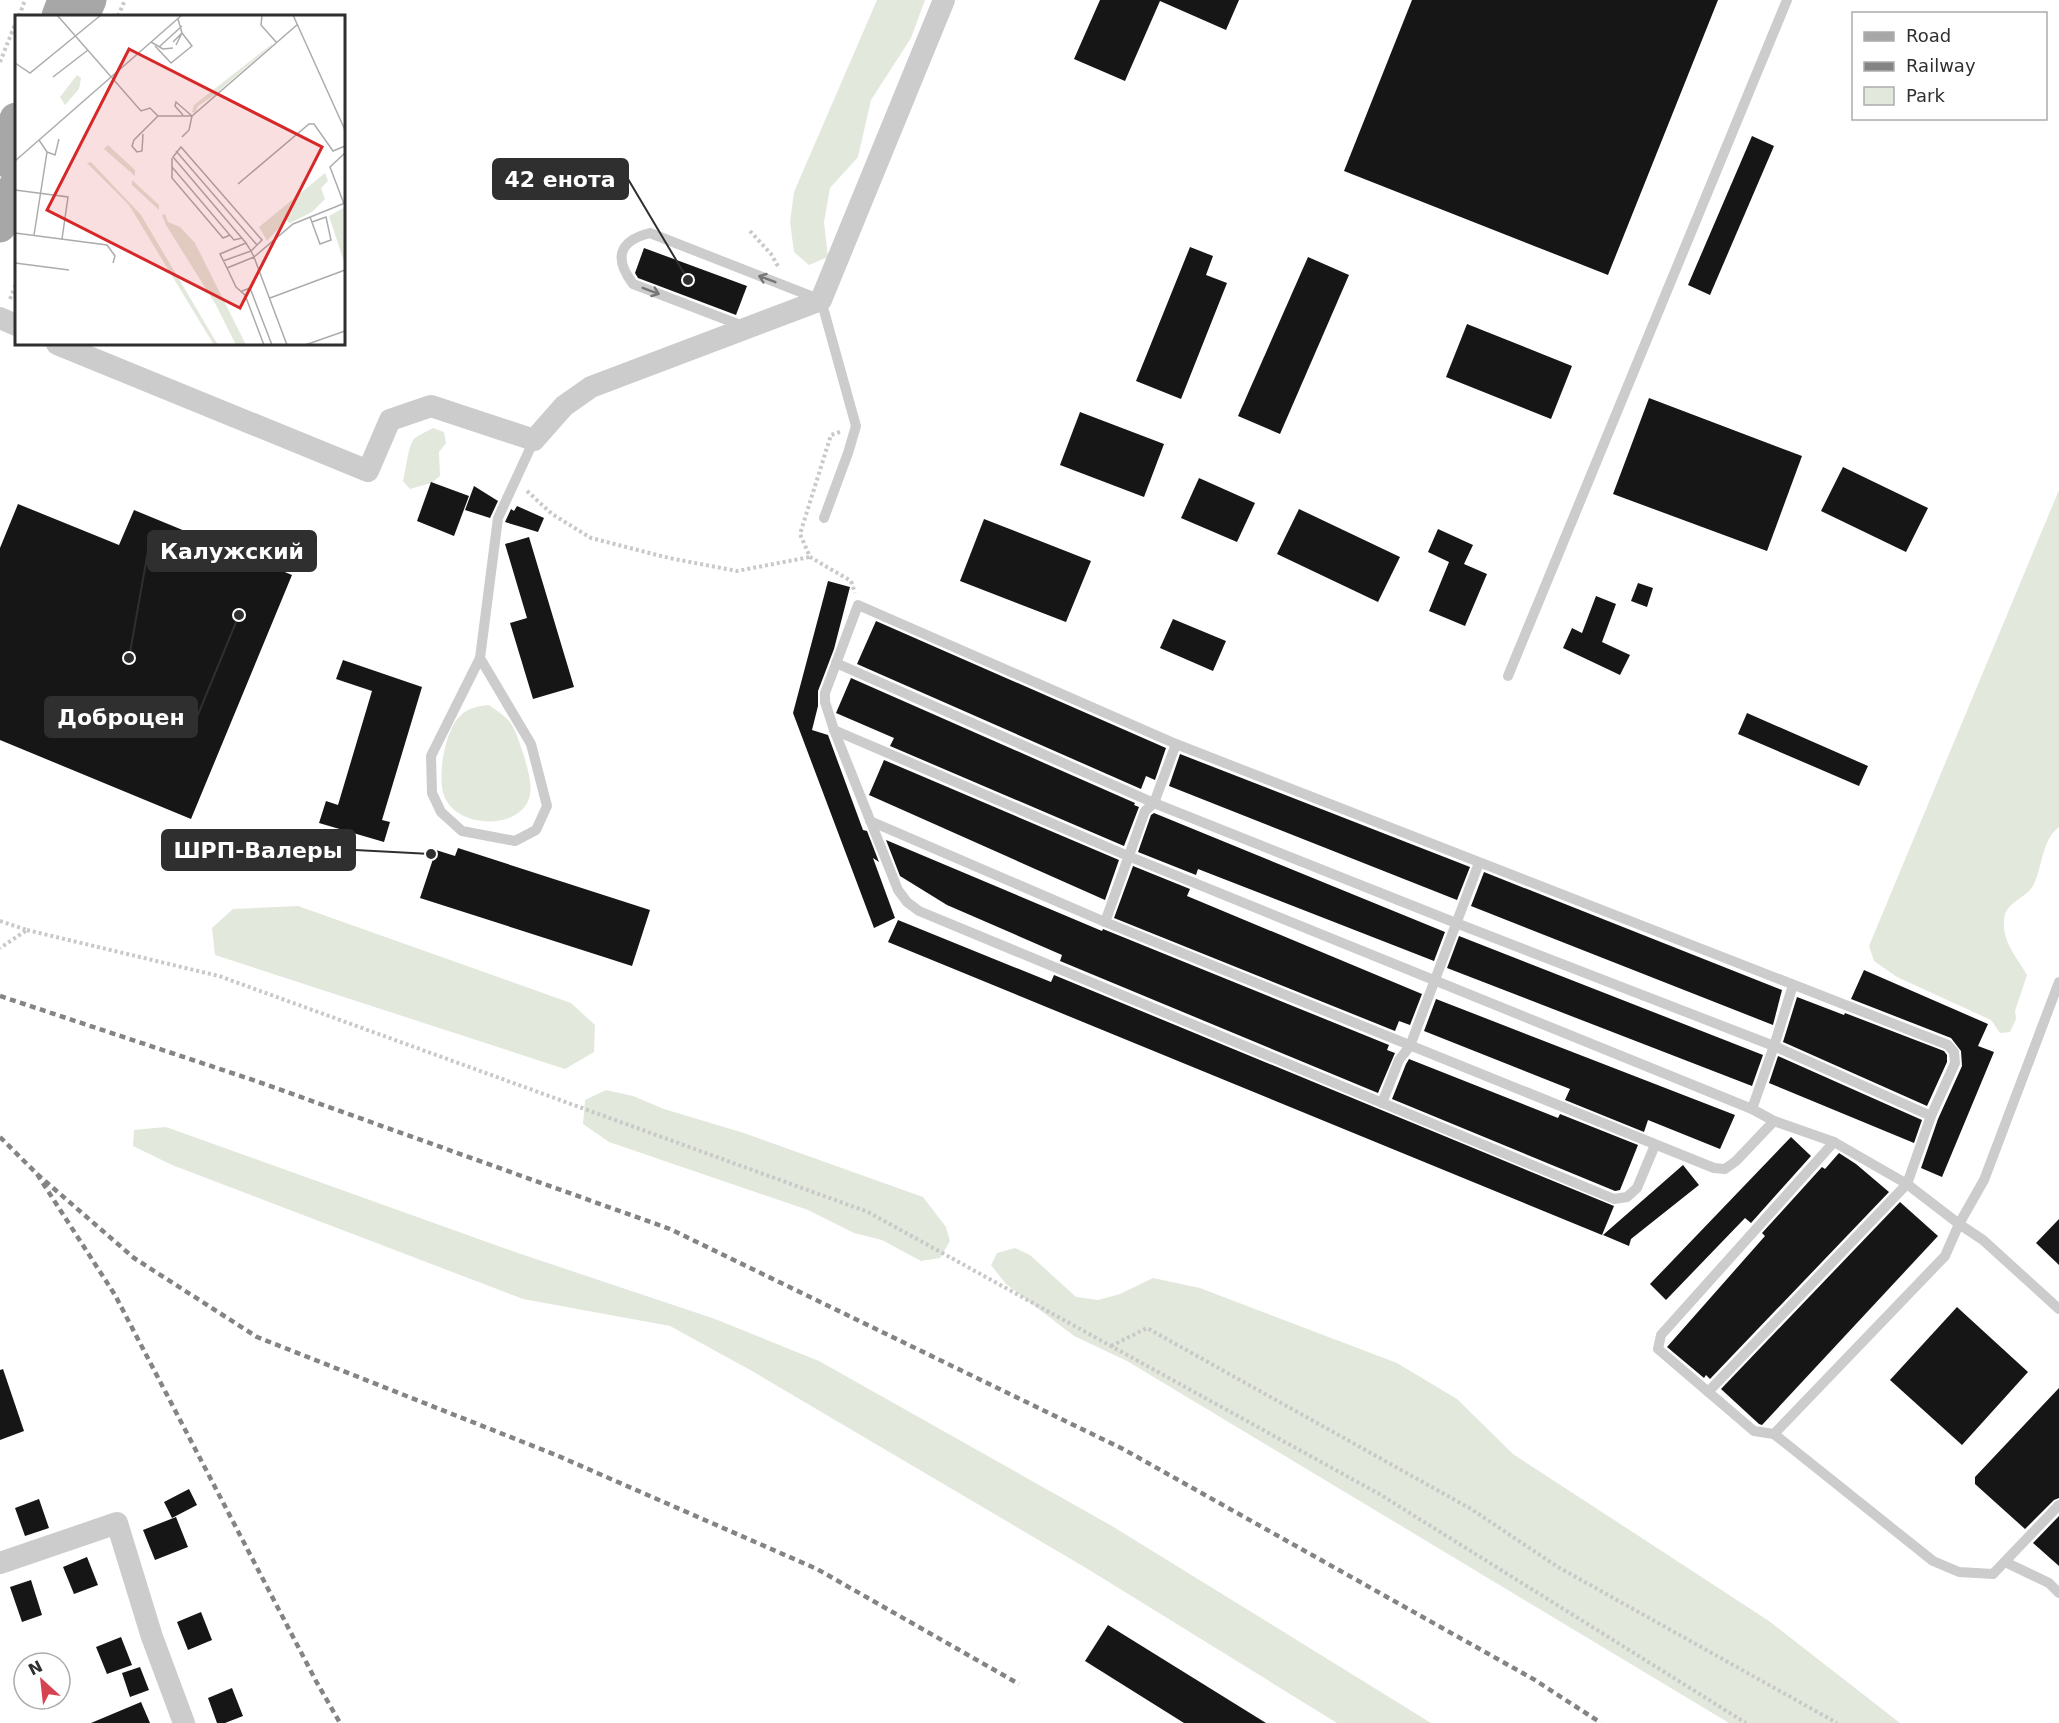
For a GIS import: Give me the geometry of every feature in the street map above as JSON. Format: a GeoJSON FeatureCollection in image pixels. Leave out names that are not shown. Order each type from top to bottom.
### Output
{"type":"FeatureCollection","features":[{"type":"Feature","properties":{"kind":"main road"},"geometry":{"type":"LineString","coordinates":[[58,15],[64,0]]}},
{"type":"Feature","properties":{"kind":"main road"},"geometry":{"type":"LineString","coordinates":[[84,15],[90,0]]}},
{"type":"Feature","properties":{"kind":"main road"},"geometry":{"type":"LineString","coordinates":[[0,160],[15,122]]}},
{"type":"Feature","properties":{"kind":"main road"},"geometry":{"type":"LineString","coordinates":[[0,226],[15,187]]}},
{"type":"Feature","properties":{"kind":"street"},"geometry":{"type":"LineString","coordinates":[[59,345],[368,471],[390,420],[431,406],[534,440],[564,405],[591,387],[821,300],[944,0]]}},
{"type":"Feature","properties":{"kind":"street"},"geometry":{"type":"LineString","coordinates":[[0,318],[15,325]]}},
{"type":"Feature","properties":{"kind":"street"},"geometry":{"type":"LineString","coordinates":[[0,1563],[117,1523],[152,1637],[184,1723]]}},
{"type":"Feature","properties":{"kind":"lane"},"geometry":{"type":"LineString","coordinates":[[1508,676],[1787,0]]}},
{"type":"Feature","properties":{"kind":"lane"},"geometry":{"type":"LineString","coordinates":[[749,328],[633,284],[623,271],[621,256],[627,244],[638,236],[650,233],[821,300],[856,426],[824,518]]}},
{"type":"Feature","properties":{"kind":"lane"},"geometry":{"type":"LineString","coordinates":[[480,658],[531,744],[547,806],[536,830],[515,841],[462,831],[441,812],[432,794],[431,756],[480,658],[498,518],[534,440]]}},
{"type":"Feature","properties":{"kind":"lane"},"geometry":{"type":"LineString","coordinates":[[1655,1145],[1637,1188],[1627,1197],[1614,1199],[919,911],[907,902],[898,890],[825,702],[825,693],[858,605],[1176,744],[1948,1045],[1954,1052],[1955,1063],[1931,1116],[1907,1184],[1708,1392]]}},
{"type":"Feature","properties":{"kind":"lane"},"geometry":{"type":"LineString","coordinates":[[836,663],[1154,803],[1774,1046],[1931,1116]]}},
{"type":"Feature","properties":{"kind":"lane"},"geometry":{"type":"LineString","coordinates":[[834,730],[1128,855],[1752,1109],[1774,1121],[1834,1142],[1907,1184],[1983,1240],[2059,1309]]}},
{"type":"Feature","properties":{"kind":"lane"},"geometry":{"type":"LineString","coordinates":[[1105,922],[1145,811],[1154,803],[1176,744]]}},
{"type":"Feature","properties":{"kind":"lane"},"geometry":{"type":"LineString","coordinates":[[870,821],[1105,922],[1714,1168],[1725,1169],[1736,1161],[1774,1121]]}},
{"type":"Feature","properties":{"kind":"lane"},"geometry":{"type":"LineString","coordinates":[[1382,1103],[1399,1060],[1410,1046],[1479,863]]}},
{"type":"Feature","properties":{"kind":"lane"},"geometry":{"type":"LineString","coordinates":[[1774,1434],[1945,1256],[1959,1224],[1984,1180],[2059,982]]}},
{"type":"Feature","properties":{"kind":"lane"},"geometry":{"type":"LineString","coordinates":[[1752,1109],[1793,985]]}},
{"type":"Feature","properties":{"kind":"lane"},"geometry":{"type":"LineString","coordinates":[[1834,1142],[1661,1335],[1658,1349],[1754,1431],[1774,1434],[1933,1561],[1959,1572],[1993,1574],[2059,1505]]}},
{"type":"Feature","properties":{"kind":"lane"},"geometry":{"type":"LineString","coordinates":[[2005,1562],[2049,1583],[2059,1593]]}},
{"type":"Feature","properties":{"kind":"path"},"geometry":{"type":"LineString","coordinates":[[19,15],[25,0]]}},
{"type":"Feature","properties":{"kind":"path"},"geometry":{"type":"LineString","coordinates":[[118,15],[125,0]]}},
{"type":"Feature","properties":{"kind":"path"},"geometry":{"type":"LineString","coordinates":[[0,62],[15,24]]}},
{"type":"Feature","properties":{"kind":"path"},"geometry":{"type":"LineString","coordinates":[[750,231],[771,254],[790,288]]}},
{"type":"Feature","properties":{"kind":"path"},"geometry":{"type":"LineString","coordinates":[[516,480],[552,514],[591,538],[669,558],[738,571],[810,557]]}},
{"type":"Feature","properties":{"kind":"path"},"geometry":{"type":"LineString","coordinates":[[0,921],[27,930],[219,976],[868,1212],[1381,1494],[1746,1723]]}},
{"type":"Feature","properties":{"kind":"path"},"geometry":{"type":"LineString","coordinates":[[0,948],[27,930]]}},
{"type":"Feature","properties":{"kind":"path"},"geometry":{"type":"LineString","coordinates":[[1112,1346],[1147,1328],[1471,1509],[1558,1567],[1837,1723]]}},
{"type":"Feature","properties":{"kind":"green space"},"geometry":{"type":"Polygon","coordinates":[[[877,0],[925,0],[911,38],[871,100],[858,157],[830,188],[824,222],[828,257],[809,265],[794,252],[790,222],[794,192],[877,0]]]}},
{"type":"Feature","properties":{"kind":"green space"},"geometry":{"type":"Polygon","coordinates":[[[433,428],[444,432],[446,443],[439,452],[440,476],[431,483],[410,489],[403,481],[411,446],[415,438],[433,428]]]}},
{"type":"Feature","properties":{"kind":"green space"},"geometry":{"type":"Polygon","coordinates":[[[2059,490],[2059,827],[2049,839],[2033,886],[2005,914],[2005,935],[2027,975],[2015,1011],[2016,1019],[2010,1032],[2000,1033],[1991,1020],[1897,977],[1874,961],[1869,946],[2059,490]]]}},
{"type":"Feature","properties":{"kind":"green space"},"geometry":{"type":"Polygon","coordinates":[[[489,705],[510,722],[516,734],[529,774],[530,792],[529,799],[519,813],[501,820],[483,821],[464,816],[450,806],[442,790],[441,779],[446,743],[455,723],[463,713],[470,709],[489,705]]]}},
{"type":"Feature","properties":{"kind":"green space"},"geometry":{"type":"Polygon","coordinates":[[[298,906],[571,1003],[595,1025],[594,1052],[565,1069],[215,955],[212,928],[233,909],[298,906]]]}},
{"type":"Feature","properties":{"kind":"green space"},"geometry":{"type":"Polygon","coordinates":[[[606,1090],[633,1096],[664,1109],[744,1133],[923,1197],[946,1227],[950,1241],[940,1258],[921,1261],[882,1240],[854,1233],[808,1210],[609,1142],[583,1124],[585,1100],[606,1090]]]}},
{"type":"Feature","properties":{"kind":"green space"},"geometry":{"type":"Polygon","coordinates":[[[166,1127],[518,1253],[715,1319],[819,1361],[1112,1526],[1431,1723],[1337,1723],[1086,1568],[752,1371],[670,1326],[523,1299],[172,1165],[133,1146],[134,1130],[166,1127]]]}},
{"type":"Feature","properties":{"kind":"green space"},"geometry":{"type":"Polygon","coordinates":[[[1015,1248],[1030,1255],[1076,1297],[1098,1300],[1120,1294],[1153,1278],[1200,1288],[1397,1363],[1457,1399],[1513,1454],[1769,1621],[1900,1723],[1729,1723],[1127,1361],[1074,1336],[1006,1284],[991,1265],[997,1253],[1015,1248]]]}},
{"type":"Feature","properties":{"kind":"building"},"geometry":{"type":"Polygon","coordinates":[[[1100,0],[1239,0],[1226,30],[1160,1],[1125,81],[1074,59],[1100,0]]]}},
{"type":"Feature","properties":{"kind":"building"},"geometry":{"type":"Polygon","coordinates":[[[1412,0],[1718,0],[1608,275],[1344,171],[1412,0]]]}},
{"type":"Feature","properties":{"kind":"building"},"geometry":{"type":"Polygon","coordinates":[[[1752,136],[1774,146],[1710,295],[1688,285],[1752,136]]]}},
{"type":"Feature","properties":{"kind":"building"},"geometry":{"type":"Polygon","coordinates":[[[1190,247],[1213,256],[1206,275],[1227,283],[1181,399],[1136,381],[1190,247]]]}},
{"type":"Feature","properties":{"kind":"building"},"geometry":{"type":"Polygon","coordinates":[[[644,248],[747,286],[736,315],[638,278],[635,273],[644,248]]]}},
{"type":"Feature","properties":{"kind":"building"},"geometry":{"type":"Polygon","coordinates":[[[1308,257],[1349,275],[1280,434],[1238,416],[1308,257]]]}},
{"type":"Feature","properties":{"kind":"building"},"geometry":{"type":"Polygon","coordinates":[[[1467,324],[1572,366],[1551,419],[1446,377],[1467,324]]]}},
{"type":"Feature","properties":{"kind":"building"},"geometry":{"type":"Polygon","coordinates":[[[1649,398],[1802,456],[1767,551],[1613,494],[1649,398]]]}},
{"type":"Feature","properties":{"kind":"building"},"geometry":{"type":"Polygon","coordinates":[[[1080,412],[1164,444],[1144,497],[1060,465],[1080,412]]]}},
{"type":"Feature","properties":{"kind":"building"},"geometry":{"type":"Polygon","coordinates":[[[1843,467],[1928,508],[1906,552],[1821,511],[1843,467]]]}},
{"type":"Feature","properties":{"kind":"building"},"geometry":{"type":"Polygon","coordinates":[[[1199,478],[1255,503],[1237,542],[1181,518],[1199,478]]]}},
{"type":"Feature","properties":{"kind":"building"},"geometry":{"type":"Polygon","coordinates":[[[431,482],[469,496],[454,536],[417,521],[431,482]]]}},
{"type":"Feature","properties":{"kind":"building"},"geometry":{"type":"Polygon","coordinates":[[[474,486],[498,501],[490,518],[465,510],[474,486]]]}},
{"type":"Feature","properties":{"kind":"building"},"geometry":{"type":"Polygon","coordinates":[[[18,504],[119,545],[134,510],[292,575],[191,819],[0,740],[0,548],[18,504]]]}},
{"type":"Feature","properties":{"kind":"building"},"geometry":{"type":"Polygon","coordinates":[[[517,506],[544,518],[538,532],[505,522],[511,509],[514,511],[517,506]]]}},
{"type":"Feature","properties":{"kind":"building"},"geometry":{"type":"Polygon","coordinates":[[[1299,509],[1400,557],[1378,602],[1277,554],[1299,509]]]}},
{"type":"Feature","properties":{"kind":"building"},"geometry":{"type":"Polygon","coordinates":[[[984,519],[1091,561],[1066,622],[960,581],[984,519]]]}},
{"type":"Feature","properties":{"kind":"building"},"geometry":{"type":"Polygon","coordinates":[[[1438,529],[1473,545],[1464,564],[1487,574],[1465,626],[1429,611],[1449,562],[1428,552],[1438,529]]]}},
{"type":"Feature","properties":{"kind":"building"},"geometry":{"type":"Polygon","coordinates":[[[529,537],[574,687],[533,699],[510,623],[527,618],[505,544],[529,537]]]}},
{"type":"Feature","properties":{"kind":"building"},"geometry":{"type":"Polygon","coordinates":[[[828,581],[850,587],[834,649],[818,691],[818,706],[812,730],[828,735],[863,830],[867,831],[879,862],[873,858],[895,918],[874,928],[793,713],[828,581]]]}},
{"type":"Feature","properties":{"kind":"building"},"geometry":{"type":"Polygon","coordinates":[[[1638,583],[1653,588],[1647,607],[1631,601],[1638,583]]]}},
{"type":"Feature","properties":{"kind":"building"},"geometry":{"type":"Polygon","coordinates":[[[1596,596],[1616,604],[1602,642],[1630,655],[1620,675],[1563,648],[1572,628],[1582,633],[1596,596]]]}},
{"type":"Feature","properties":{"kind":"building"},"geometry":{"type":"Polygon","coordinates":[[[1173,619],[1226,641],[1213,671],[1160,648],[1173,619]]]}},
{"type":"Feature","properties":{"kind":"building"},"geometry":{"type":"Polygon","coordinates":[[[876,621],[1166,748],[1155,780],[1146,776],[1141,789],[857,664],[876,621]]]}},
{"type":"Feature","properties":{"kind":"building"},"geometry":{"type":"Polygon","coordinates":[[[343,660],[422,687],[382,820],[390,822],[384,842],[319,823],[326,801],[338,805],[372,691],[336,679],[343,660]]]}},
{"type":"Feature","properties":{"kind":"building"},"geometry":{"type":"Polygon","coordinates":[[[851,678],[1135,803],[1134,805],[1139,807],[1124,846],[890,746],[894,738],[836,713],[851,678]]]}},
{"type":"Feature","properties":{"kind":"building"},"geometry":{"type":"Polygon","coordinates":[[[1747,713],[1868,766],[1859,786],[1738,734],[1747,713]]]}},
{"type":"Feature","properties":{"kind":"building"},"geometry":{"type":"Polygon","coordinates":[[[1180,754],[1470,867],[1457,900],[1169,786],[1180,754]]]}},
{"type":"Feature","properties":{"kind":"building"},"geometry":{"type":"Polygon","coordinates":[[[884,760],[1119,860],[1105,900],[869,795],[884,760]]]}},
{"type":"Feature","properties":{"kind":"building"},"geometry":{"type":"Polygon","coordinates":[[[1154,813],[1445,932],[1434,961],[1198,869],[1196,875],[1138,852],[1151,815],[1154,813]]]}},
{"type":"Feature","properties":{"kind":"building"},"geometry":{"type":"Polygon","coordinates":[[[886,840],[1102,931],[1103,929],[1389,1045],[1387,1050],[1395,1053],[1378,1093],[1060,961],[1062,955],[947,905],[900,876],[886,840]]]}},
{"type":"Feature","properties":{"kind":"building"},"geometry":{"type":"Polygon","coordinates":[[[458,848],[650,910],[632,966],[420,898],[436,850],[455,856],[458,848]]]}},
{"type":"Feature","properties":{"kind":"building"},"geometry":{"type":"Polygon","coordinates":[[[1133,866],[1190,889],[1187,896],[1422,994],[1410,1025],[1399,1021],[1395,1031],[1114,918],[1133,866]]]}},
{"type":"Feature","properties":{"kind":"building"},"geometry":{"type":"Polygon","coordinates":[[[1484,872],[1782,990],[1773,1025],[1471,906],[1484,872]]]}},
{"type":"Feature","properties":{"kind":"building"},"geometry":{"type":"Polygon","coordinates":[[[898,920],[1051,982],[1054,975],[1614,1206],[1602,1235],[888,942],[898,920]]]}},
{"type":"Feature","properties":{"kind":"building"},"geometry":{"type":"Polygon","coordinates":[[[1459,936],[1763,1055],[1752,1086],[1447,968],[1459,936]]]}},
{"type":"Feature","properties":{"kind":"building"},"geometry":{"type":"Polygon","coordinates":[[[1864,970],[1988,1024],[1978,1046],[1994,1052],[1942,1177],[1921,1168],[1938,1119],[1962,1066],[1961,1051],[1951,1038],[1851,999],[1864,970]]]}},
{"type":"Feature","properties":{"kind":"building"},"geometry":{"type":"Polygon","coordinates":[[[1797,997],[1944,1051],[1947,1055],[1947,1062],[1927,1106],[1783,1042],[1797,997]]]}},
{"type":"Feature","properties":{"kind":"building"},"geometry":{"type":"Polygon","coordinates":[[[1436,999],[1735,1115],[1720,1149],[1648,1120],[1644,1132],[1565,1100],[1570,1089],[1424,1031],[1436,999]]]}},
{"type":"Feature","properties":{"kind":"building"},"geometry":{"type":"Polygon","coordinates":[[[1778,1056],[1922,1120],[1914,1143],[1769,1083],[1778,1056]]]}},
{"type":"Feature","properties":{"kind":"building"},"geometry":{"type":"Polygon","coordinates":[[[1409,1059],[1558,1118],[1560,1114],[1638,1145],[1620,1190],[1615,1191],[1392,1099],[1409,1059]]]}},
{"type":"Feature","properties":{"kind":"building"},"geometry":{"type":"Polygon","coordinates":[[[1791,1137],[1811,1156],[1751,1223],[1745,1218],[1666,1300],[1650,1284],[1791,1137]]]}},
{"type":"Feature","properties":{"kind":"building"},"geometry":{"type":"Polygon","coordinates":[[[1839,1153],[1889,1192],[1710,1379],[1706,1375],[1704,1378],[1667,1347],[1765,1236],[1762,1233],[1822,1167],[1825,1169],[1839,1153]]]}},
{"type":"Feature","properties":{"kind":"building"},"geometry":{"type":"Polygon","coordinates":[[[1683,1165],[1699,1185],[1631,1239],[1629,1246],[1603,1235],[1683,1165]]]}},
{"type":"Feature","properties":{"kind":"building"},"geometry":{"type":"Polygon","coordinates":[[[1900,1202],[1938,1236],[1762,1425],[1759,1424],[1721,1389],[1900,1202]]]}},
{"type":"Feature","properties":{"kind":"building"},"geometry":{"type":"Polygon","coordinates":[[[2059,1219],[2059,1265],[2036,1243],[2059,1219]]]}},
{"type":"Feature","properties":{"kind":"building"},"geometry":{"type":"Polygon","coordinates":[[[1957,1307],[2028,1372],[1962,1445],[1890,1380],[1957,1307]]]}},
{"type":"Feature","properties":{"kind":"building"},"geometry":{"type":"Polygon","coordinates":[[[3,1369],[24,1431],[0,1440],[0,1370],[3,1369]]]}},
{"type":"Feature","properties":{"kind":"building"},"geometry":{"type":"Polygon","coordinates":[[[2059,1388],[2059,1498],[2054,1500],[2025,1529],[1975,1484],[1975,1477],[2059,1388]]]}},
{"type":"Feature","properties":{"kind":"building"},"geometry":{"type":"Polygon","coordinates":[[[189,1489],[197,1505],[172,1518],[164,1502],[189,1489]]]}},
{"type":"Feature","properties":{"kind":"building"},"geometry":{"type":"Polygon","coordinates":[[[39,1499],[49,1528],[25,1536],[15,1508],[39,1499]]]}},
{"type":"Feature","properties":{"kind":"building"},"geometry":{"type":"Polygon","coordinates":[[[2059,1516],[2059,1566],[2033,1543],[2059,1516]]]}},
{"type":"Feature","properties":{"kind":"building"},"geometry":{"type":"Polygon","coordinates":[[[176,1517],[188,1547],[155,1560],[143,1530],[176,1517]]]}},
{"type":"Feature","properties":{"kind":"building"},"geometry":{"type":"Polygon","coordinates":[[[87,1557],[98,1585],[74,1594],[63,1567],[87,1557]]]}},
{"type":"Feature","properties":{"kind":"building"},"geometry":{"type":"Polygon","coordinates":[[[31,1580],[42,1615],[22,1622],[10,1587],[31,1580]]]}},
{"type":"Feature","properties":{"kind":"building"},"geometry":{"type":"Polygon","coordinates":[[[201,1612],[212,1640],[188,1650],[177,1622],[201,1612]]]}},
{"type":"Feature","properties":{"kind":"building"},"geometry":{"type":"Polygon","coordinates":[[[1108,1625],[1266,1723],[1184,1723],[1085,1661],[1108,1625]]]}},
{"type":"Feature","properties":{"kind":"building"},"geometry":{"type":"Polygon","coordinates":[[[121,1637],[132,1665],[107,1674],[96,1647],[121,1637]]]}},
{"type":"Feature","properties":{"kind":"building"},"geometry":{"type":"Polygon","coordinates":[[[140,1667],[149,1690],[130,1697],[122,1673],[140,1667]]]}},
{"type":"Feature","properties":{"kind":"building"},"geometry":{"type":"Polygon","coordinates":[[[232,1688],[243,1716],[225,1723],[217,1723],[208,1698],[232,1688]]]}},
{"type":"Feature","properties":{"kind":"building"},"geometry":{"type":"Polygon","coordinates":[[[141,1702],[150,1723],[91,1723],[141,1702]]]}},
{"type":"Feature","properties":{"kind":"railway"},"geometry":{"type":"LineString","coordinates":[[0,996],[256,1081],[670,1229],[1123,1449],[1535,1680],[1601,1723]]}},
{"type":"Feature","properties":{"kind":"railway"},"geometry":{"type":"LineString","coordinates":[[0,1137],[37,1174],[115,1295],[340,1723]]}},
{"type":"Feature","properties":{"kind":"railway"},"geometry":{"type":"LineString","coordinates":[[37,1174],[134,1258],[257,1337],[556,1455],[817,1569],[1019,1684]]}},
{"type":"Feature","properties":{"kind":"place","name":"42 енота"},"geometry":{"type":"Point","coordinates":[688,280]}},
{"type":"Feature","properties":{"kind":"place","name":"Доброцен"},"geometry":{"type":"Point","coordinates":[239,615]}},
{"type":"Feature","properties":{"kind":"place","name":"Калужский"},"geometry":{"type":"Point","coordinates":[129,658]}},
{"type":"Feature","properties":{"kind":"place","name":"ШРП-Валеры"},"geometry":{"type":"Point","coordinates":[431,854]}}]}
